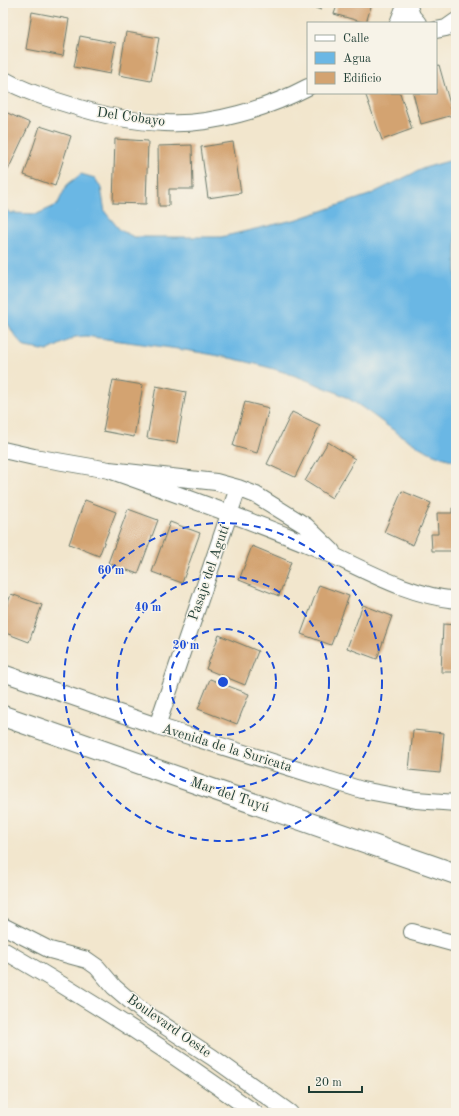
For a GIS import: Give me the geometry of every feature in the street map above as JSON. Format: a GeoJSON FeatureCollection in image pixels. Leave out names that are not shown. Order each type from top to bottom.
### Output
{"type":"FeatureCollection","features":[{"type":"Feature","properties":{"kind":"street"},"geometry":{"type":"LineString","coordinates":[[398,22],[407,3]]}},
{"type":"Feature","properties":{"kind":"street"},"geometry":{"type":"LineString","coordinates":[[407,3],[412,16],[417,22]]}},
{"type":"Feature","properties":{"kind":"street"},"geometry":{"type":"LineString","coordinates":[[437,30],[455,24]]}},
{"type":"Feature","properties":{"kind":"street","name":"Del Cobayo"},"geometry":{"type":"LineString","coordinates":[[3,79],[43,97],[92,112],[131,120],[167,124],[205,120],[252,110],[274,104],[307,88]]}},
{"type":"Feature","properties":{"kind":"street"},"geometry":{"type":"LineString","coordinates":[[3,450],[109,470],[216,482],[238,488],[256,495],[306,526],[339,558]]}},
{"type":"Feature","properties":{"kind":"street"},"geometry":{"type":"LineString","coordinates":[[109,470],[229,513],[339,558],[404,588],[436,598],[456,600]]}},
{"type":"Feature","properties":{"kind":"street","name":"Pasaje del Agutí"},"geometry":{"type":"LineString","coordinates":[[157,726],[238,488]]}},
{"type":"Feature","properties":{"kind":"street","name":"Avenida de la Suricata"},"geometry":{"type":"LineString","coordinates":[[3,673],[157,726],[362,790],[416,800],[456,803]]}},
{"type":"Feature","properties":{"kind":"street","name":"Mar del Tuyú"},"geometry":{"type":"LineString","coordinates":[[3,716],[456,874]]}},
{"type":"Feature","properties":{"kind":"street","name":"Boulevard Oeste"},"geometry":{"type":"LineString","coordinates":[[3,926],[50,950],[88,960],[108,979],[114,987],[142,1011],[212,1057],[290,1113]]}},
{"type":"Feature","properties":{"kind":"street"},"geometry":{"type":"LineString","coordinates":[[412,932],[456,944]]}},
{"type":"Feature","properties":{"kind":"street","name":"Boulevard Oeste"},"geometry":{"type":"LineString","coordinates":[[3,950],[65,985],[202,1074],[255,1113]]}},
{"type":"Feature","properties":{"kind":"street"},"geometry":{"type":"LineString","coordinates":[[65,985],[61,969],[71,956]]}},
{"type":"Feature","properties":{"kind":"street"},"geometry":{"type":"LineString","coordinates":[[87,1000],[101,997],[106,991],[108,979]]}},
{"type":"Feature","properties":{"kind":"water"},"geometry":{"type":"Polygon","coordinates":[[[456,159],[456,461],[425,450],[411,442],[344,396],[286,373],[230,358],[173,348],[86,336],[75,337],[47,351],[25,347],[15,336],[7,322],[3,320],[3,208],[11,213],[37,214],[57,205],[67,185],[81,174],[95,178],[101,188],[105,212],[120,230],[134,237],[221,237],[298,219],[369,195],[424,168],[456,159]]]}},
{"type":"Feature","properties":{"kind":"building"},"geometry":{"type":"Polygon","coordinates":[[[301,3],[323,3],[321,10],[301,3]]]}},
{"type":"Feature","properties":{"kind":"building"},"geometry":{"type":"Polygon","coordinates":[[[338,3],[372,3],[366,22],[334,14],[338,3]]]}},
{"type":"Feature","properties":{"kind":"building"},"geometry":{"type":"Polygon","coordinates":[[[32,12],[69,19],[63,56],[26,49],[32,12]]]}},
{"type":"Feature","properties":{"kind":"building"},"geometry":{"type":"Polygon","coordinates":[[[126,32],[159,38],[151,81],[119,75],[126,32]]]}},
{"type":"Feature","properties":{"kind":"building"},"geometry":{"type":"Polygon","coordinates":[[[80,36],[116,43],[110,74],[74,67],[80,36]]]}},
{"type":"Feature","properties":{"kind":"building"},"geometry":{"type":"Polygon","coordinates":[[[439,65],[453,115],[421,124],[413,94],[437,94],[437,66],[439,65]]]}},
{"type":"Feature","properties":{"kind":"building"},"geometry":{"type":"Polygon","coordinates":[[[365,94],[400,94],[412,129],[382,140],[365,94]]]}},
{"type":"Feature","properties":{"kind":"building"},"geometry":{"type":"Polygon","coordinates":[[[3,111],[30,123],[8,170],[3,168],[3,111]]]}},
{"type":"Feature","properties":{"kind":"building"},"geometry":{"type":"Polygon","coordinates":[[[40,126],[71,136],[55,186],[24,175],[40,126]]]}},
{"type":"Feature","properties":{"kind":"building"},"geometry":{"type":"Polygon","coordinates":[[[115,139],[148,141],[146,204],[113,203],[115,139]]]}},
{"type":"Feature","properties":{"kind":"building"},"geometry":{"type":"Polygon","coordinates":[[[233,142],[241,193],[208,198],[201,147],[233,142]]]}},
{"type":"Feature","properties":{"kind":"building"},"geometry":{"type":"Polygon","coordinates":[[[192,145],[193,189],[169,189],[169,206],[159,206],[158,146],[192,145]]]}},
{"type":"Feature","properties":{"kind":"building"},"geometry":{"type":"Polygon","coordinates":[[[113,380],[143,385],[134,437],[103,431],[113,380]]]}},
{"type":"Feature","properties":{"kind":"building"},"geometry":{"type":"Polygon","coordinates":[[[156,386],[186,392],[177,443],[147,438],[156,386]]]}},
{"type":"Feature","properties":{"kind":"building"},"geometry":{"type":"Polygon","coordinates":[[[245,402],[269,408],[257,453],[233,446],[245,402]]]}},
{"type":"Feature","properties":{"kind":"building"},"geometry":{"type":"Polygon","coordinates":[[[292,412],[320,425],[295,477],[267,464],[292,412]]]}},
{"type":"Feature","properties":{"kind":"building"},"geometry":{"type":"Polygon","coordinates":[[[328,442],[355,459],[332,498],[305,481],[328,442]]]}},
{"type":"Feature","properties":{"kind":"building"},"geometry":{"type":"Polygon","coordinates":[[[402,491],[431,503],[413,545],[384,532],[402,491]]]}},
{"type":"Feature","properties":{"kind":"building"},"geometry":{"type":"Polygon","coordinates":[[[85,500],[116,512],[99,556],[69,544],[85,500]]]}},
{"type":"Feature","properties":{"kind":"building"},"geometry":{"type":"Polygon","coordinates":[[[452,508],[456,508],[456,551],[432,551],[431,534],[438,534],[437,513],[452,513],[452,508]]]}},
{"type":"Feature","properties":{"kind":"building"},"geometry":{"type":"Polygon","coordinates":[[[128,509],[158,520],[138,574],[108,563],[128,509]]]}},
{"type":"Feature","properties":{"kind":"building"},"geometry":{"type":"Polygon","coordinates":[[[170,522],[200,533],[182,583],[152,572],[170,522]]]}},
{"type":"Feature","properties":{"kind":"building"},"geometry":{"type":"Polygon","coordinates":[[[252,546],[291,562],[279,596],[239,580],[252,546]]]}},
{"type":"Feature","properties":{"kind":"building"},"geometry":{"type":"Polygon","coordinates":[[[319,585],[349,596],[331,645],[301,634],[319,585]]]}},
{"type":"Feature","properties":{"kind":"building"},"geometry":{"type":"Polygon","coordinates":[[[11,594],[42,605],[29,642],[3,632],[3,617],[11,594]]]}},
{"type":"Feature","properties":{"kind":"building"},"geometry":{"type":"Polygon","coordinates":[[[363,605],[392,616],[377,659],[347,648],[363,605]]]}},
{"type":"Feature","properties":{"kind":"building"},"geometry":{"type":"Polygon","coordinates":[[[443,624],[456,625],[456,672],[441,672],[443,624]]]}},
{"type":"Feature","properties":{"kind":"building"},"geometry":{"type":"Polygon","coordinates":[[[219,635],[258,651],[245,685],[206,669],[219,635]]]}},
{"type":"Feature","properties":{"kind":"building"},"geometry":{"type":"Polygon","coordinates":[[[210,679],[249,694],[237,724],[198,709],[210,679]]]}},
{"type":"Feature","properties":{"kind":"building"},"geometry":{"type":"Polygon","coordinates":[[[413,730],[444,733],[440,773],[409,770],[413,730]]]}}]}
